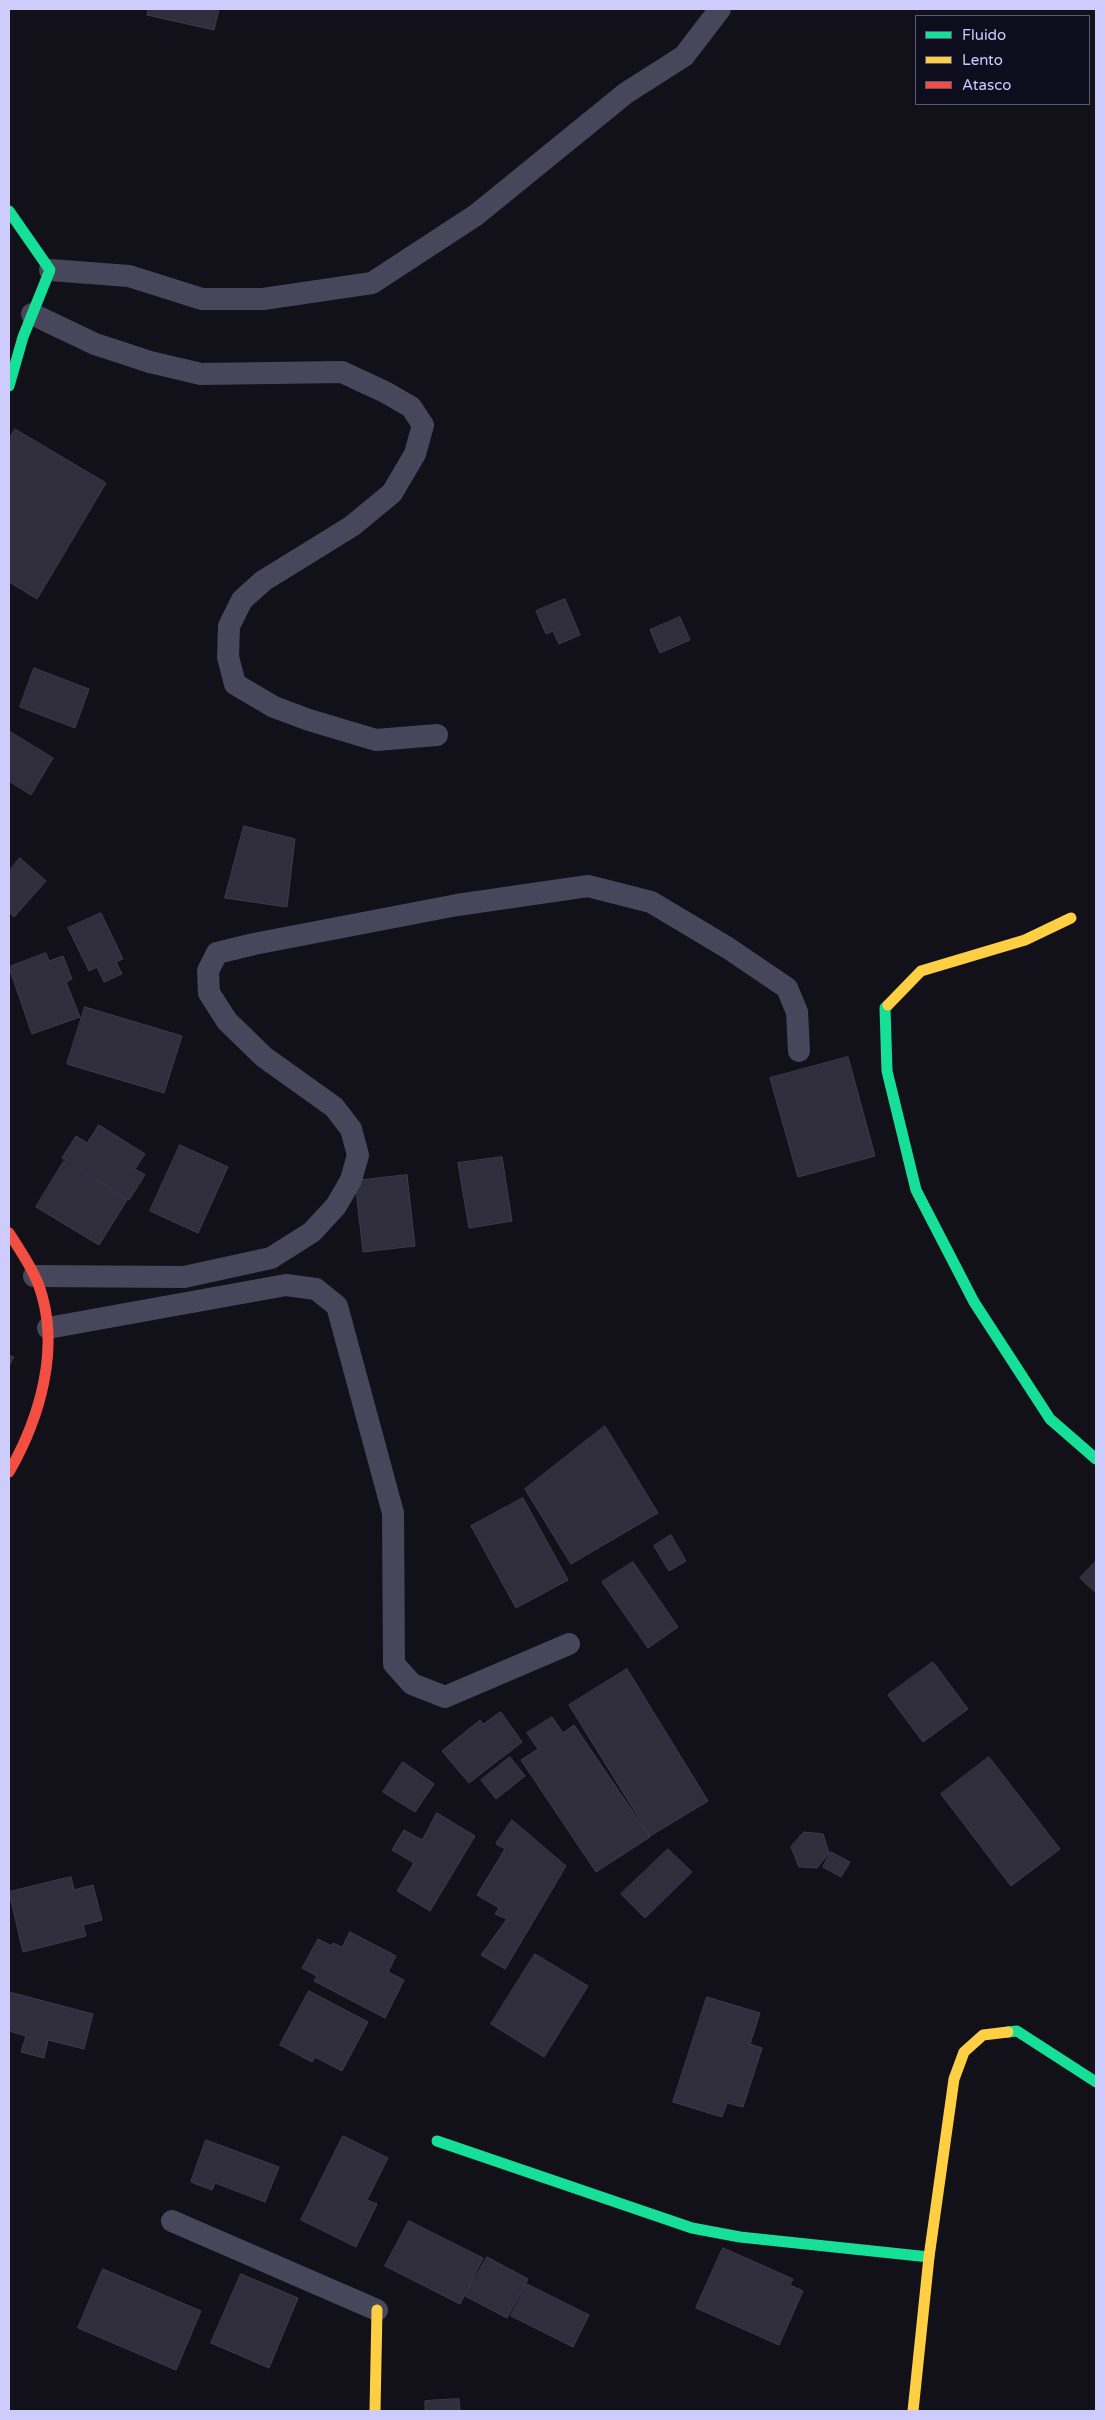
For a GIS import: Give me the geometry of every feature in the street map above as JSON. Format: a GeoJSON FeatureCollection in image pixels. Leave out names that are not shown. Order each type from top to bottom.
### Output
{"type":"FeatureCollection","features":[{"type":"Feature","properties":{"kind":"street"},"geometry":{"type":"LineString","coordinates":[[9,211],[50,270],[32,314],[9,386]]}},
{"type":"Feature","properties":{"kind":"street"},"geometry":{"type":"LineString","coordinates":[[1071,918],[1024,940],[920,971],[885,1008],[887,1071],[916,1190],[974,1302],[1050,1420],[1096,1459]]}},
{"type":"Feature","properties":{"kind":"street"},"geometry":{"type":"LineString","coordinates":[[9,1234],[40,1287],[48,1328],[45,1380],[27,1441],[11,1464]]}},
{"type":"Feature","properties":{"kind":"street"},"geometry":{"type":"LineString","coordinates":[[913,2411],[929,2257],[954,2079],[964,2052],[983,2035],[1017,2031],[1096,2082]]}},
{"type":"Feature","properties":{"kind":"street"},"geometry":{"type":"LineString","coordinates":[[437,2141],[692,2228],[740,2237],[929,2257]]}},
{"type":"Feature","properties":{"kind":"street"},"geometry":{"type":"LineString","coordinates":[[375,2411],[377,2310]]}},
{"type":"Feature","properties":{"kind":"lane"},"geometry":{"type":"LineString","coordinates":[[50,270],[66,269],[130,276],[202,299],[263,299],[372,284],[476,215],[626,93],[684,56],[720,9]]}},
{"type":"Feature","properties":{"kind":"lane"},"geometry":{"type":"LineString","coordinates":[[32,314],[95,344],[150,362],[201,374],[342,372],[385,392],[411,407],[423,426],[415,454],[392,493],[352,526],[263,581],[242,600],[229,626],[228,657],[235,684],[274,707],[376,740],[437,735]]}},
{"type":"Feature","properties":{"kind":"lane"},"geometry":{"type":"LineString","coordinates":[[34,1276],[184,1277],[271,1258],[312,1232],[336,1206],[350,1180],[358,1155],[351,1129],[334,1107],[264,1057],[227,1021],[209,992],[208,971],[217,953],[457,905],[588,886],[651,902],[728,948],[787,988],[797,1012],[799,1051]]}},
{"type":"Feature","properties":{"kind":"lane"},"geometry":{"type":"LineString","coordinates":[[48,1328],[286,1285],[316,1288],[337,1306],[393,1513],[394,1664],[412,1684],[445,1697],[569,1644]]}},
{"type":"Feature","properties":{"kind":"lane"},"geometry":{"type":"LineString","coordinates":[[172,2221],[377,2310]]}},
{"type":"Feature","properties":{"kind":"building"},"geometry":{"type":"Polygon","coordinates":[[[149,9],[219,9],[214,30],[147,15],[149,9]]]}},
{"type":"Feature","properties":{"kind":"building"},"geometry":{"type":"Polygon","coordinates":[[[15,429],[106,483],[37,599],[9,582],[9,440],[15,429]]]}},
{"type":"Feature","properties":{"kind":"building"},"geometry":{"type":"Polygon","coordinates":[[[565,599],[580,635],[559,644],[553,631],[546,634],[536,611],[565,599]]]}},
{"type":"Feature","properties":{"kind":"building"},"geometry":{"type":"Polygon","coordinates":[[[680,617],[690,640],[660,653],[650,630],[680,617]]]}},
{"type":"Feature","properties":{"kind":"building"},"geometry":{"type":"Polygon","coordinates":[[[34,668],[89,689],[75,728],[20,707],[34,668]]]}},
{"type":"Feature","properties":{"kind":"building"},"geometry":{"type":"Polygon","coordinates":[[[9,731],[53,758],[31,795],[9,781],[9,731]]]}},
{"type":"Feature","properties":{"kind":"building"},"geometry":{"type":"Polygon","coordinates":[[[244,826],[295,839],[287,907],[225,898],[244,826]]]}},
{"type":"Feature","properties":{"kind":"building"},"geometry":{"type":"Polygon","coordinates":[[[20,858],[46,881],[14,917],[9,912],[9,871],[20,858]]]}},
{"type":"Feature","properties":{"kind":"building"},"geometry":{"type":"Polygon","coordinates":[[[101,913],[123,959],[116,962],[122,974],[104,982],[97,967],[89,971],[68,928],[101,913]]]}},
{"type":"Feature","properties":{"kind":"building"},"geometry":{"type":"Polygon","coordinates":[[[46,953],[49,961],[63,956],[72,979],[66,982],[80,1017],[32,1034],[9,967],[46,953]]]}},
{"type":"Feature","properties":{"kind":"building"},"geometry":{"type":"Polygon","coordinates":[[[85,1007],[182,1036],[164,1093],[67,1064],[85,1007]]]}},
{"type":"Feature","properties":{"kind":"building"},"geometry":{"type":"Polygon","coordinates":[[[848,1057],[875,1156],[798,1177],[770,1078],[848,1057]]]}},
{"type":"Feature","properties":{"kind":"building"},"geometry":{"type":"Polygon","coordinates":[[[99,1125],[145,1154],[135,1169],[145,1175],[129,1200],[62,1158],[76,1136],[87,1143],[99,1125]]]}},
{"type":"Feature","properties":{"kind":"building"},"geometry":{"type":"Polygon","coordinates":[[[180,1145],[228,1167],[198,1233],[150,1211],[180,1145]]]}},
{"type":"Feature","properties":{"kind":"building"},"geometry":{"type":"Polygon","coordinates":[[[502,1157],[512,1221],[469,1228],[458,1163],[502,1157]]]}},
{"type":"Feature","properties":{"kind":"building"},"geometry":{"type":"Polygon","coordinates":[[[64,1161],[127,1200],[99,1245],[36,1207],[64,1161]]]}},
{"type":"Feature","properties":{"kind":"building"},"geometry":{"type":"Polygon","coordinates":[[[407,1175],[415,1246],[363,1252],[355,1181],[407,1175]]]}},
{"type":"Feature","properties":{"kind":"building"},"geometry":{"type":"Polygon","coordinates":[[[9,1355],[14,1357],[9,1366],[9,1355]]]}},
{"type":"Feature","properties":{"kind":"building"},"geometry":{"type":"Polygon","coordinates":[[[605,1426],[658,1513],[571,1564],[525,1489],[605,1426]]]}},
{"type":"Feature","properties":{"kind":"building"},"geometry":{"type":"Polygon","coordinates":[[[523,1498],[568,1580],[516,1608],[471,1526],[523,1498]]]}},
{"type":"Feature","properties":{"kind":"building"},"geometry":{"type":"Polygon","coordinates":[[[671,1535],[686,1561],[669,1571],[654,1546],[671,1535]]]}},
{"type":"Feature","properties":{"kind":"building"},"geometry":{"type":"Polygon","coordinates":[[[1096,1561],[1096,1593],[1080,1578],[1096,1561]]]}},
{"type":"Feature","properties":{"kind":"building"},"geometry":{"type":"Polygon","coordinates":[[[633,1562],[678,1627],[648,1648],[602,1582],[633,1562]]]}},
{"type":"Feature","properties":{"kind":"building"},"geometry":{"type":"Polygon","coordinates":[[[933,1662],[968,1709],[923,1742],[888,1695],[933,1662]]]}},
{"type":"Feature","properties":{"kind":"building"},"geometry":{"type":"Polygon","coordinates":[[[627,1669],[708,1801],[650,1836],[569,1705],[627,1669]]]}},
{"type":"Feature","properties":{"kind":"building"},"geometry":{"type":"Polygon","coordinates":[[[501,1712],[522,1742],[469,1783],[442,1751],[480,1720],[483,1724],[501,1712]]]}},
{"type":"Feature","properties":{"kind":"building"},"geometry":{"type":"Polygon","coordinates":[[[552,1717],[563,1733],[574,1725],[650,1837],[596,1872],[521,1760],[538,1749],[527,1733],[552,1717]]]}},
{"type":"Feature","properties":{"kind":"building"},"geometry":{"type":"Polygon","coordinates":[[[510,1757],[525,1776],[496,1799],[481,1780],[510,1757]]]}},
{"type":"Feature","properties":{"kind":"building"},"geometry":{"type":"Polygon","coordinates":[[[989,1757],[1060,1849],[1011,1886],[941,1794],[989,1757]]]}},
{"type":"Feature","properties":{"kind":"building"},"geometry":{"type":"Polygon","coordinates":[[[403,1762],[434,1784],[415,1812],[383,1792],[403,1762]]]}},
{"type":"Feature","properties":{"kind":"building"},"geometry":{"type":"Polygon","coordinates":[[[437,1813],[475,1836],[430,1911],[397,1891],[414,1863],[392,1850],[404,1830],[422,1840],[437,1813]]]}},
{"type":"Feature","properties":{"kind":"building"},"geometry":{"type":"Polygon","coordinates":[[[512,1820],[566,1866],[505,1969],[481,1955],[507,1919],[495,1914],[499,1908],[477,1895],[505,1849],[496,1844],[512,1820]]]}},
{"type":"Feature","properties":{"kind":"building"},"geometry":{"type":"Polygon","coordinates":[[[804,1832],[823,1834],[829,1853],[817,1868],[799,1867],[791,1847],[804,1832]]]}},
{"type":"Feature","properties":{"kind":"building"},"geometry":{"type":"Polygon","coordinates":[[[668,1849],[692,1872],[645,1918],[621,1894],[668,1849]]]}},
{"type":"Feature","properties":{"kind":"building"},"geometry":{"type":"Polygon","coordinates":[[[831,1852],[850,1862],[841,1877],[823,1867],[831,1852]]]}},
{"type":"Feature","properties":{"kind":"building"},"geometry":{"type":"Polygon","coordinates":[[[71,1877],[74,1890],[93,1885],[102,1920],[83,1925],[86,1936],[23,1952],[9,1892],[71,1877]]]}},
{"type":"Feature","properties":{"kind":"building"},"geometry":{"type":"Polygon","coordinates":[[[350,1932],[396,1956],[388,1972],[404,1980],[385,2018],[314,1981],[317,1976],[302,1968],[318,1939],[332,1946],[333,1943],[342,1947],[350,1932]]]}},
{"type":"Feature","properties":{"kind":"building"},"geometry":{"type":"Polygon","coordinates":[[[535,1954],[588,1986],[544,2057],[491,2024],[535,1954]]]}},
{"type":"Feature","properties":{"kind":"building"},"geometry":{"type":"Polygon","coordinates":[[[309,1991],[368,2022],[342,2071],[315,2057],[312,2062],[280,2045],[309,1991]]]}},
{"type":"Feature","properties":{"kind":"building"},"geometry":{"type":"Polygon","coordinates":[[[9,1992],[93,2014],[84,2049],[48,2040],[44,2058],[21,2052],[26,2036],[9,2031],[9,1992]]]}},
{"type":"Feature","properties":{"kind":"building"},"geometry":{"type":"Polygon","coordinates":[[[707,1997],[760,2013],[750,2044],[762,2048],[743,2107],[727,2103],[722,2117],[673,2102],[707,1997]]]}},
{"type":"Feature","properties":{"kind":"building"},"geometry":{"type":"Polygon","coordinates":[[[343,2136],[388,2158],[367,2200],[377,2204],[356,2247],[301,2220],[343,2136]]]}},
{"type":"Feature","properties":{"kind":"building"},"geometry":{"type":"Polygon","coordinates":[[[206,2140],[279,2167],[265,2202],[215,2183],[212,2190],[191,2182],[206,2140]]]}},
{"type":"Feature","properties":{"kind":"building"},"geometry":{"type":"Polygon","coordinates":[[[409,2221],[483,2258],[460,2304],[385,2266],[409,2221]]]}},
{"type":"Feature","properties":{"kind":"building"},"geometry":{"type":"Polygon","coordinates":[[[723,2248],[793,2279],[790,2285],[803,2291],[779,2345],[696,2308],[723,2248]]]}},
{"type":"Feature","properties":{"kind":"building"},"geometry":{"type":"Polygon","coordinates":[[[487,2257],[528,2279],[507,2318],[465,2296],[487,2257]]]}},
{"type":"Feature","properties":{"kind":"building"},"geometry":{"type":"Polygon","coordinates":[[[103,2269],[201,2311],[176,2370],[78,2328],[103,2269]]]}},
{"type":"Feature","properties":{"kind":"building"},"geometry":{"type":"Polygon","coordinates":[[[241,2274],[298,2298],[269,2368],[211,2343],[241,2274]]]}},
{"type":"Feature","properties":{"kind":"building"},"geometry":{"type":"Polygon","coordinates":[[[527,2284],[589,2315],[573,2347],[511,2316],[527,2284]]]}},
{"type":"Feature","properties":{"kind":"building"},"geometry":{"type":"Polygon","coordinates":[[[459,2399],[460,2411],[425,2411],[425,2401],[459,2399]]]}},
{"type":"Feature","properties":{"kind":"traffic: fast"},"geometry":{"type":"LineString","coordinates":[[9,211],[50,270],[23,337],[9,386]]}},
{"type":"Feature","properties":{"kind":"traffic: fast"},"geometry":{"type":"LineString","coordinates":[[888,1005],[885,1008],[887,1071],[916,1190],[974,1302],[1050,1419],[1096,1459]]}},
{"type":"Feature","properties":{"kind":"traffic: fast"},"geometry":{"type":"LineString","coordinates":[[1008,2032],[1017,2031],[1096,2082]]}},
{"type":"Feature","properties":{"kind":"traffic: fast"},"geometry":{"type":"LineString","coordinates":[[437,2141],[692,2228],[740,2237],[929,2257]]}},
{"type":"Feature","properties":{"kind":"traffic: slow"},"geometry":{"type":"LineString","coordinates":[[888,1005],[921,971],[1025,940],[1071,918]]}},
{"type":"Feature","properties":{"kind":"traffic: slow"},"geometry":{"type":"LineString","coordinates":[[913,2411],[929,2257],[954,2079],[964,2052],[983,2035],[1008,2032]]}},
{"type":"Feature","properties":{"kind":"traffic: slow"},"geometry":{"type":"LineString","coordinates":[[375,2411],[377,2310]]}},
{"type":"Feature","properties":{"kind":"traffic: jam"},"geometry":{"type":"LineString","coordinates":[[9,1233],[29,1265],[39,1286],[45,1309],[48,1333],[44,1382],[38,1406],[30,1429],[9,1472]]}}]}
